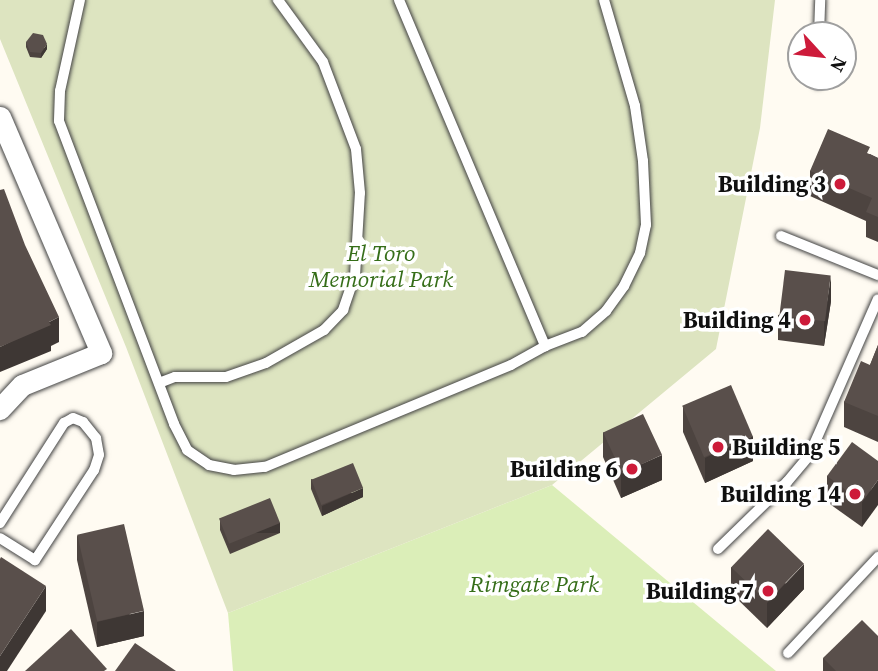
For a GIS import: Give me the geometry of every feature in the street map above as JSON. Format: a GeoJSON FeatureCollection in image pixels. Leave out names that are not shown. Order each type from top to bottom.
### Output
{"type":"FeatureCollection","features":[{"type":"Feature","properties":{"kind":"street"},"geometry":{"type":"LineString","coordinates":[[0,117],[101,353],[22,385],[0,409]]}},
{"type":"Feature","properties":{"kind":"lane"},"geometry":{"type":"LineString","coordinates":[[80,0],[62,80],[59,121],[187,450],[209,465],[234,470],[265,467],[511,365],[545,346],[582,332],[606,311],[624,286],[640,253],[646,225],[643,161],[635,106],[604,0]]}},
{"type":"Feature","properties":{"kind":"lane"},"geometry":{"type":"LineString","coordinates":[[159,383],[175,377],[226,377],[266,363],[324,330],[343,310],[355,276],[360,193],[356,149],[323,62],[278,0]]}},
{"type":"Feature","properties":{"kind":"lane"},"geometry":{"type":"LineString","coordinates":[[399,0],[545,346]]}},
{"type":"Feature","properties":{"kind":"lane"},"geometry":{"type":"LineString","coordinates":[[819,21],[820,0]]}},
{"type":"Feature","properties":{"kind":"lane"},"geometry":{"type":"LineString","coordinates":[[781,236],[878,275]]}},
{"type":"Feature","properties":{"kind":"lane"},"geometry":{"type":"LineString","coordinates":[[718,549],[787,482],[808,456],[878,299]]}},
{"type":"Feature","properties":{"kind":"lane"},"geometry":{"type":"LineString","coordinates":[[0,523],[64,423],[73,418],[83,422],[96,438],[99,455],[94,470],[35,560],[0,538]]}},
{"type":"Feature","properties":{"kind":"lane"},"geometry":{"type":"LineString","coordinates":[[788,653],[878,557]]}},
{"type":"Feature","properties":{"kind":"green space","name":"El Toro Memorial Park"},"geometry":{"type":"Polygon","coordinates":[[[0,0],[775,0],[760,128],[716,349],[552,485],[228,613],[126,347],[0,39],[0,0]]]}},
{"type":"Feature","properties":{"kind":"green space","name":"Rimgate Park"},"geometry":{"type":"Polygon","coordinates":[[[552,485],[776,671],[233,671],[228,613],[552,485]]]}},
{"type":"Feature","properties":{"kind":"building"},"geometry":{"type":"Polygon","coordinates":[[[33,33],[43,35],[47,44],[41,53],[30,52],[26,42],[33,33]]]}},
{"type":"Feature","properties":{"kind":"building"},"geometry":{"type":"Polygon","coordinates":[[[828,129],[870,147],[867,153],[878,158],[878,217],[866,212],[872,198],[810,171],[828,129]]]}},
{"type":"Feature","properties":{"kind":"building"},"geometry":{"type":"Polygon","coordinates":[[[4,189],[25,245],[59,317],[49,322],[51,325],[0,347],[0,190],[4,189]]]}},
{"type":"Feature","properties":{"kind":"building"},"geometry":{"type":"Polygon","coordinates":[[[785,270],[831,276],[825,321],[779,316],[785,270]]]}},
{"type":"Feature","properties":{"kind":"building"},"geometry":{"type":"Polygon","coordinates":[[[878,345],[878,416],[844,402],[861,361],[870,365],[878,345]]]}},
{"type":"Feature","properties":{"kind":"building"},"geometry":{"type":"Polygon","coordinates":[[[731,385],[753,437],[704,457],[682,406],[731,385]]]}},
{"type":"Feature","properties":{"kind":"building"},"geometry":{"type":"Polygon","coordinates":[[[643,414],[662,455],[622,473],[603,433],[643,414]]]}},
{"type":"Feature","properties":{"kind":"building"},"geometry":{"type":"Polygon","coordinates":[[[852,442],[878,461],[878,480],[862,502],[827,476],[852,442]]]}},
{"type":"Feature","properties":{"kind":"building"},"geometry":{"type":"Polygon","coordinates":[[[353,463],[363,488],[321,505],[311,480],[353,463]]]}},
{"type":"Feature","properties":{"kind":"building"},"geometry":{"type":"Polygon","coordinates":[[[270,498],[280,523],[229,544],[219,519],[270,498]]]}},
{"type":"Feature","properties":{"kind":"building"},"geometry":{"type":"Polygon","coordinates":[[[124,524],[144,611],[97,622],[77,535],[124,524]]]}},
{"type":"Feature","properties":{"kind":"building"},"geometry":{"type":"Polygon","coordinates":[[[768,529],[804,564],[767,602],[731,567],[768,529]]]}},
{"type":"Feature","properties":{"kind":"building"},"geometry":{"type":"Polygon","coordinates":[[[1,557],[46,586],[0,656],[0,559],[1,557]]]}},
{"type":"Feature","properties":{"kind":"building"},"geometry":{"type":"Polygon","coordinates":[[[862,620],[878,636],[878,671],[836,671],[823,658],[862,620]]]}},
{"type":"Feature","properties":{"kind":"building"},"geometry":{"type":"Polygon","coordinates":[[[71,629],[107,669],[25,671],[71,629]]]}},
{"type":"Feature","properties":{"kind":"building"},"geometry":{"type":"Polygon","coordinates":[[[135,643],[176,671],[115,671],[135,643]]]}},
{"type":"Feature","properties":{"kind":"place","name":"Building 3"},"geometry":{"type":"Point","coordinates":[840,184]}},
{"type":"Feature","properties":{"kind":"place","name":"Building 4"},"geometry":{"type":"Point","coordinates":[805,320]}},
{"type":"Feature","properties":{"kind":"place","name":"Building 5"},"geometry":{"type":"Point","coordinates":[718,447]}},
{"type":"Feature","properties":{"kind":"place","name":"Building 6"},"geometry":{"type":"Point","coordinates":[632,469]}},
{"type":"Feature","properties":{"kind":"place","name":"Building 14"},"geometry":{"type":"Point","coordinates":[855,494]}},
{"type":"Feature","properties":{"kind":"place","name":"Building 7"},"geometry":{"type":"Point","coordinates":[768,591]}}]}
